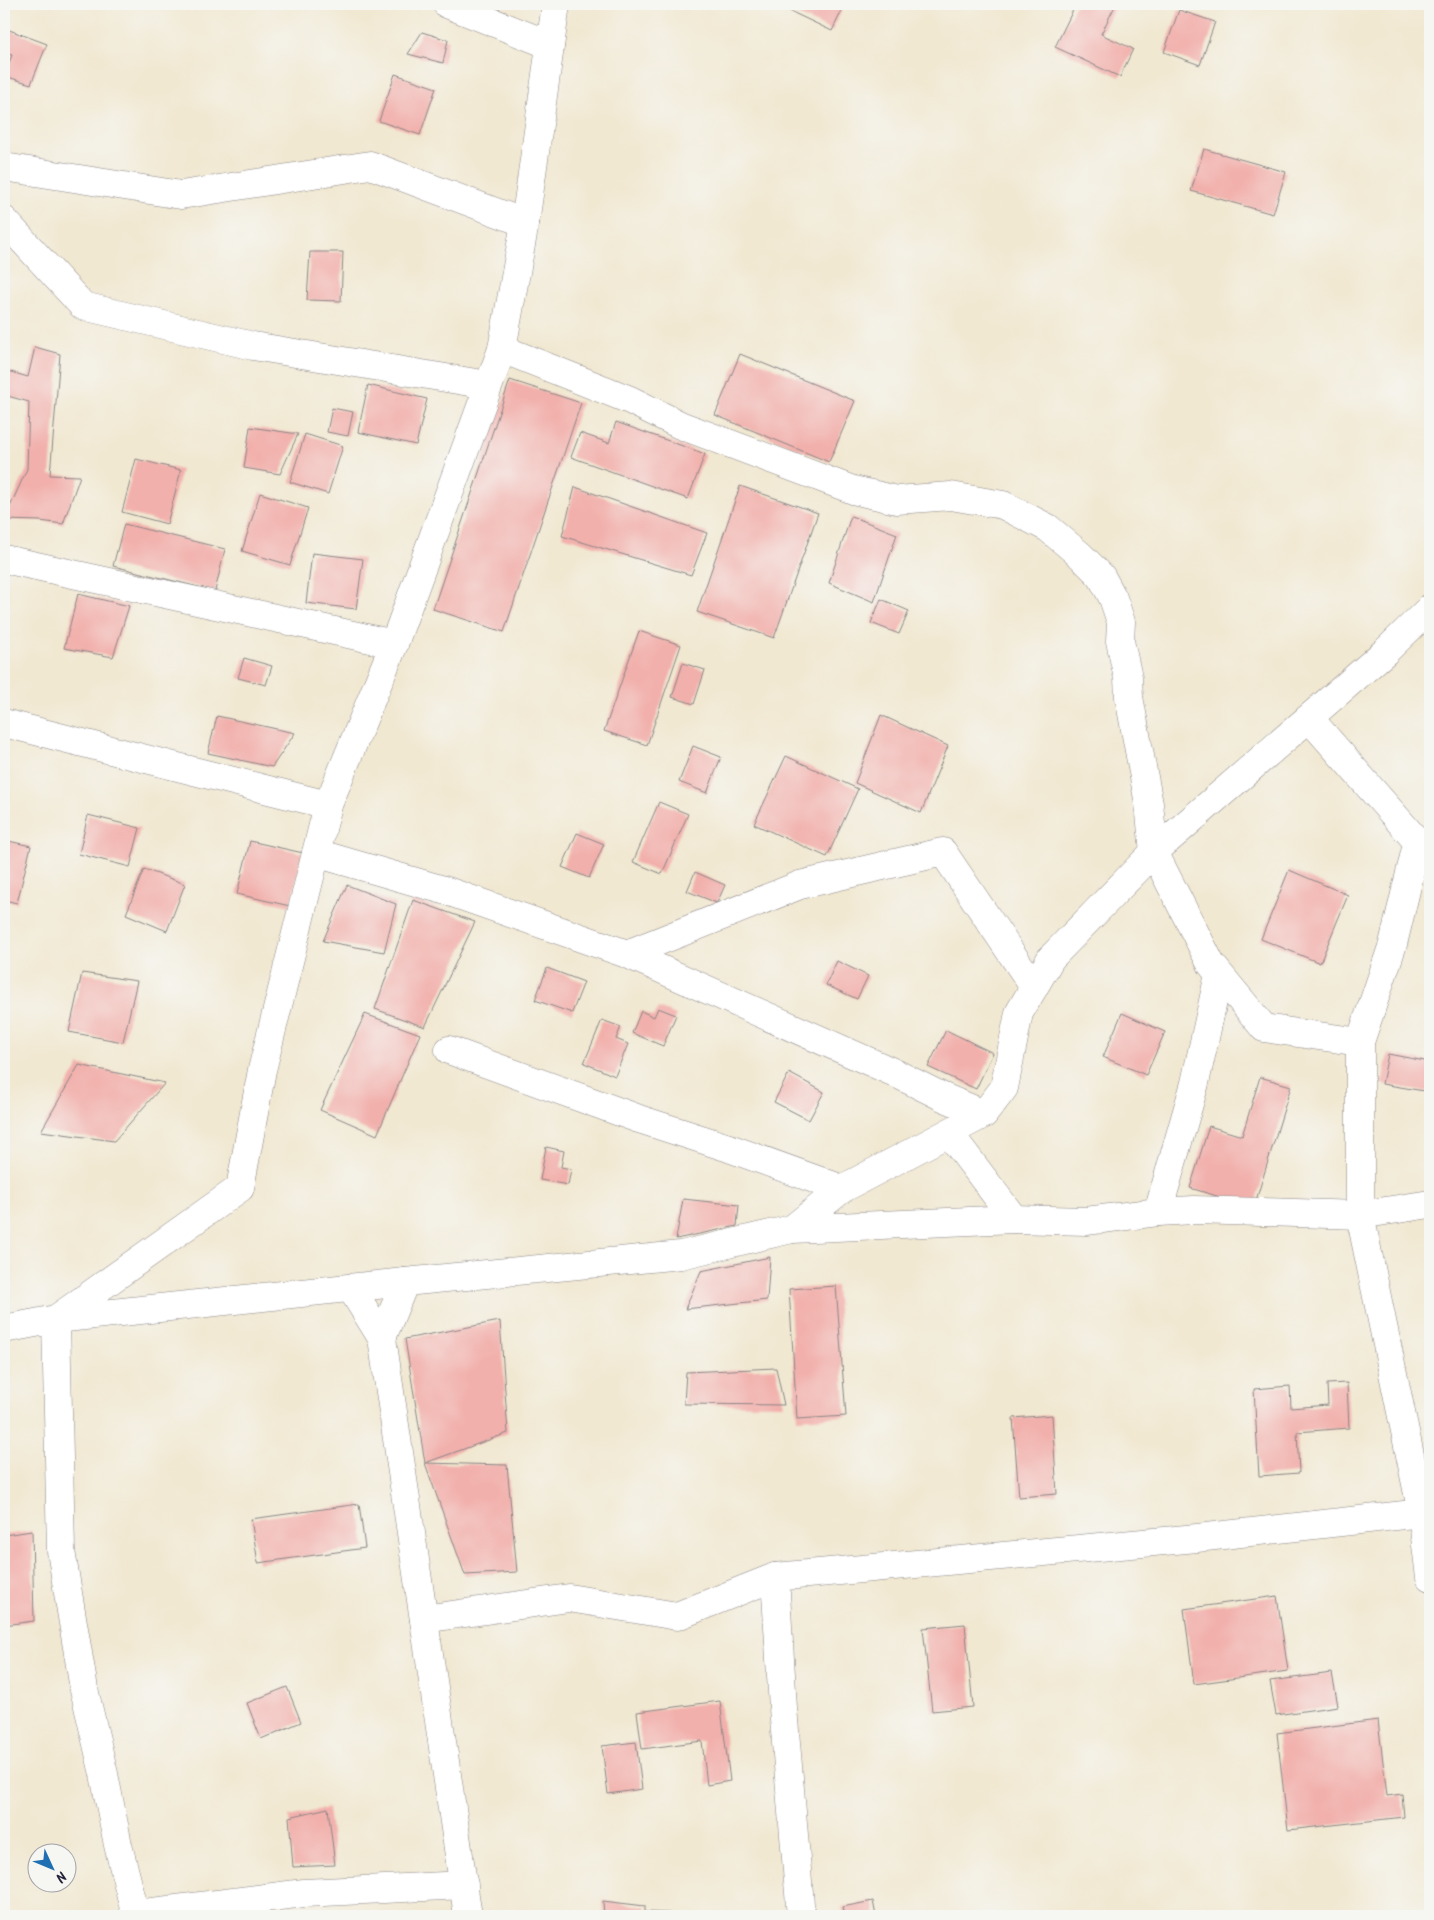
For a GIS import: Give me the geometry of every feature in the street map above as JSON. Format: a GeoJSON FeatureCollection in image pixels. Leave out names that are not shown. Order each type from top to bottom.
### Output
{"type":"FeatureCollection","features":[{"type":"Feature","properties":{"kind":"street"},"geometry":{"type":"LineString","coordinates":[[447,4],[550,46]]}},
{"type":"Feature","properties":{"kind":"street"},"geometry":{"type":"LineString","coordinates":[[56,1319],[240,1188],[262,1070],[328,805],[394,644],[502,350],[525,223],[556,4]]}},
{"type":"Feature","properties":{"kind":"street"},"geometry":{"type":"LineString","coordinates":[[4,167],[181,195],[370,165],[525,223]]}},
{"type":"Feature","properties":{"kind":"street"},"geometry":{"type":"LineString","coordinates":[[4,220],[83,306],[253,346],[488,385]]}},
{"type":"Feature","properties":{"kind":"street"},"geometry":{"type":"LineString","coordinates":[[502,350],[630,400],[680,425],[853,490],[897,500],[951,496],[1003,505],[1048,528],[1101,576],[1113,598],[1121,622],[1120,641],[1146,787],[1154,852],[1212,964],[1264,1028],[1360,1042]]}},
{"type":"Feature","properties":{"kind":"street"},"geometry":{"type":"LineString","coordinates":[[4,559],[394,644]]}},
{"type":"Feature","properties":{"kind":"street"},"geometry":{"type":"LineString","coordinates":[[792,1229],[842,1189],[984,1114],[1004,1088],[1019,1013],[1051,958],[1154,852],[1386,651],[1430,608]]}},
{"type":"Feature","properties":{"kind":"street"},"geometry":{"type":"LineString","coordinates":[[1309,718],[1424,848],[1360,1042],[1360,1215],[1422,1513],[1430,1577]]}},
{"type":"Feature","properties":{"kind":"street"},"geometry":{"type":"LineString","coordinates":[[4,723],[328,805]]}},
{"type":"Feature","properties":{"kind":"street"},"geometry":{"type":"LineString","coordinates":[[627,954],[800,885],[943,852],[1034,987]]}},
{"type":"Feature","properties":{"kind":"street"},"geometry":{"type":"LineString","coordinates":[[316,853],[446,891],[627,954],[984,1114]]}},
{"type":"Feature","properties":{"kind":"street"},"geometry":{"type":"LineString","coordinates":[[1158,1212],[1195,1083],[1220,974]]}},
{"type":"Feature","properties":{"kind":"street"},"geometry":{"type":"LineString","coordinates":[[449,1050],[639,1119],[729,1148],[842,1189]]}},
{"type":"Feature","properties":{"kind":"street"},"geometry":{"type":"LineString","coordinates":[[949,1133],[1014,1219]]}},
{"type":"Feature","properties":{"kind":"street"},"geometry":{"type":"LineString","coordinates":[[4,1329],[56,1319],[682,1255],[792,1229],[1014,1219],[1086,1222],[1158,1212],[1194,1210],[1360,1215],[1430,1204]]}},
{"type":"Feature","properties":{"kind":"street"},"geometry":{"type":"LineString","coordinates":[[382,1338],[405,1282]]}},
{"type":"Feature","properties":{"kind":"street"},"geometry":{"type":"LineString","coordinates":[[351,1288],[382,1338],[468,1916]]}},
{"type":"Feature","properties":{"kind":"street"},"geometry":{"type":"LineString","coordinates":[[56,1319],[61,1551],[84,1689],[118,1844],[136,1915],[304,1893],[464,1884]]}},
{"type":"Feature","properties":{"kind":"street"},"geometry":{"type":"LineString","coordinates":[[424,1620],[569,1598],[677,1616],[775,1577],[1187,1539],[1422,1513]]}},
{"type":"Feature","properties":{"kind":"street"},"geometry":{"type":"LineString","coordinates":[[775,1577],[783,1708],[801,1916]]}},
{"type":"Feature","properties":{"kind":"building"},"geometry":{"type":"Polygon","coordinates":[[[775,4],[845,4],[832,31],[775,4]]]}},
{"type":"Feature","properties":{"kind":"building"},"geometry":{"type":"Polygon","coordinates":[[[1076,4],[1116,4],[1101,34],[1133,49],[1120,77],[1055,47],[1076,4]]]}},
{"type":"Feature","properties":{"kind":"building"},"geometry":{"type":"Polygon","coordinates":[[[1179,10],[1215,22],[1200,65],[1164,52],[1179,10]]]}},
{"type":"Feature","properties":{"kind":"building"},"geometry":{"type":"Polygon","coordinates":[[[4,28],[47,44],[31,84],[4,76],[12,55],[4,53],[4,28]]]}},
{"type":"Feature","properties":{"kind":"building"},"geometry":{"type":"Polygon","coordinates":[[[422,32],[448,40],[443,63],[408,54],[422,32]]]}},
{"type":"Feature","properties":{"kind":"building"},"geometry":{"type":"Polygon","coordinates":[[[395,74],[436,88],[420,135],[379,121],[395,74]]]}},
{"type":"Feature","properties":{"kind":"building"},"geometry":{"type":"Polygon","coordinates":[[[1204,149],[1286,172],[1273,214],[1191,191],[1204,149]]]}},
{"type":"Feature","properties":{"kind":"building"},"geometry":{"type":"Polygon","coordinates":[[[310,252],[343,252],[341,301],[307,300],[310,252]]]}},
{"type":"Feature","properties":{"kind":"building"},"geometry":{"type":"Polygon","coordinates":[[[35,347],[60,354],[50,475],[80,476],[63,524],[4,520],[27,469],[29,402],[4,395],[4,370],[28,377],[35,347]]]}},
{"type":"Feature","properties":{"kind":"building"},"geometry":{"type":"Polygon","coordinates":[[[740,354],[855,401],[829,462],[715,415],[740,354]]]}},
{"type":"Feature","properties":{"kind":"building"},"geometry":{"type":"Polygon","coordinates":[[[510,380],[581,403],[504,632],[433,609],[510,380]]]}},
{"type":"Feature","properties":{"kind":"building"},"geometry":{"type":"Polygon","coordinates":[[[368,385],[427,399],[416,445],[358,432],[368,385]]]}},
{"type":"Feature","properties":{"kind":"building"},"geometry":{"type":"Polygon","coordinates":[[[332,408],[353,412],[348,436],[327,432],[332,408]]]}},
{"type":"Feature","properties":{"kind":"building"},"geometry":{"type":"Polygon","coordinates":[[[616,422],[705,454],[688,499],[571,457],[580,433],[609,443],[616,422]]]}},
{"type":"Feature","properties":{"kind":"building"},"geometry":{"type":"Polygon","coordinates":[[[250,427],[298,434],[280,474],[244,468],[250,427]]]}},
{"type":"Feature","properties":{"kind":"building"},"geometry":{"type":"Polygon","coordinates":[[[305,434],[343,446],[328,494],[290,482],[305,434]]]}},
{"type":"Feature","properties":{"kind":"building"},"geometry":{"type":"Polygon","coordinates":[[[136,459],[181,470],[167,524],[122,512],[136,459]]]}},
{"type":"Feature","properties":{"kind":"building"},"geometry":{"type":"Polygon","coordinates":[[[740,486],[818,513],[774,638],[697,612],[740,486]]]}},
{"type":"Feature","properties":{"kind":"building"},"geometry":{"type":"Polygon","coordinates":[[[575,487],[707,533],[691,575],[562,536],[575,487]]]}},
{"type":"Feature","properties":{"kind":"building"},"geometry":{"type":"Polygon","coordinates":[[[260,493],[308,508],[290,565],[242,551],[260,493]]]}},
{"type":"Feature","properties":{"kind":"building"},"geometry":{"type":"Polygon","coordinates":[[[851,516],[897,534],[874,602],[829,583],[851,516]]]}},
{"type":"Feature","properties":{"kind":"building"},"geometry":{"type":"Polygon","coordinates":[[[124,524],[225,549],[215,591],[113,566],[124,524]]]}},
{"type":"Feature","properties":{"kind":"building"},"geometry":{"type":"Polygon","coordinates":[[[312,553],[363,559],[356,609],[306,603],[312,553]]]}},
{"type":"Feature","properties":{"kind":"building"},"geometry":{"type":"Polygon","coordinates":[[[78,594],[129,606],[113,657],[64,648],[78,594]]]}},
{"type":"Feature","properties":{"kind":"building"},"geometry":{"type":"Polygon","coordinates":[[[881,599],[909,611],[899,634],[871,623],[881,599]]]}},
{"type":"Feature","properties":{"kind":"building"},"geometry":{"type":"Polygon","coordinates":[[[639,631],[681,645],[647,745],[604,731],[639,631]]]}},
{"type":"Feature","properties":{"kind":"building"},"geometry":{"type":"Polygon","coordinates":[[[244,658],[272,666],[266,685],[238,678],[244,658]]]}},
{"type":"Feature","properties":{"kind":"building"},"geometry":{"type":"Polygon","coordinates":[[[683,663],[705,670],[694,704],[672,697],[683,663]]]}},
{"type":"Feature","properties":{"kind":"building"},"geometry":{"type":"Polygon","coordinates":[[[881,715],[948,746],[921,813],[855,783],[881,715]]]}},
{"type":"Feature","properties":{"kind":"building"},"geometry":{"type":"Polygon","coordinates":[[[217,716],[295,733],[272,767],[208,753],[217,716]]]}},
{"type":"Feature","properties":{"kind":"building"},"geometry":{"type":"Polygon","coordinates":[[[693,746],[721,757],[707,793],[679,782],[693,746]]]}},
{"type":"Feature","properties":{"kind":"building"},"geometry":{"type":"Polygon","coordinates":[[[786,756],[858,789],[827,857],[754,824],[786,756]]]}},
{"type":"Feature","properties":{"kind":"building"},"geometry":{"type":"Polygon","coordinates":[[[659,802],[688,814],[662,874],[633,862],[659,802]]]}},
{"type":"Feature","properties":{"kind":"building"},"geometry":{"type":"Polygon","coordinates":[[[88,815],[140,828],[130,867],[79,854],[88,815]]]}},
{"type":"Feature","properties":{"kind":"building"},"geometry":{"type":"Polygon","coordinates":[[[577,833],[604,844],[589,878],[562,867],[577,833]]]}},
{"type":"Feature","properties":{"kind":"building"},"geometry":{"type":"Polygon","coordinates":[[[4,840],[31,846],[17,903],[4,900],[4,840]]]}},
{"type":"Feature","properties":{"kind":"building"},"geometry":{"type":"Polygon","coordinates":[[[250,841],[303,853],[290,906],[237,894],[250,841]]]}},
{"type":"Feature","properties":{"kind":"building"},"geometry":{"type":"Polygon","coordinates":[[[144,869],[185,884],[167,931],[126,914],[144,869]]]}},
{"type":"Feature","properties":{"kind":"building"},"geometry":{"type":"Polygon","coordinates":[[[1289,870],[1348,895],[1320,963],[1261,939],[1289,870]]]}},
{"type":"Feature","properties":{"kind":"building"},"geometry":{"type":"Polygon","coordinates":[[[695,872],[725,885],[717,903],[687,891],[695,872]]]}},
{"type":"Feature","properties":{"kind":"building"},"geometry":{"type":"Polygon","coordinates":[[[347,885],[396,904],[384,952],[323,941],[347,885]]]}},
{"type":"Feature","properties":{"kind":"building"},"geometry":{"type":"Polygon","coordinates":[[[413,900],[475,922],[425,1027],[375,1009],[413,900]]]}},
{"type":"Feature","properties":{"kind":"building"},"geometry":{"type":"Polygon","coordinates":[[[837,961],[868,976],[857,999],[826,985],[837,961]]]}},
{"type":"Feature","properties":{"kind":"building"},"geometry":{"type":"Polygon","coordinates":[[[547,968],[584,982],[572,1013],[535,1000],[547,968]]]}},
{"type":"Feature","properties":{"kind":"building"},"geometry":{"type":"Polygon","coordinates":[[[82,973],[137,981],[123,1042],[69,1032],[82,973]]]}},
{"type":"Feature","properties":{"kind":"building"},"geometry":{"type":"Polygon","coordinates":[[[658,1008],[676,1015],[663,1046],[632,1033],[641,1011],[654,1017],[658,1008]]]}},
{"type":"Feature","properties":{"kind":"building"},"geometry":{"type":"Polygon","coordinates":[[[1122,1013],[1165,1032],[1146,1075],[1103,1057],[1122,1013]]]}},
{"type":"Feature","properties":{"kind":"building"},"geometry":{"type":"Polygon","coordinates":[[[365,1014],[420,1034],[377,1135],[320,1110],[365,1014]]]}},
{"type":"Feature","properties":{"kind":"building"},"geometry":{"type":"Polygon","coordinates":[[[602,1020],[621,1027],[616,1039],[628,1044],[615,1076],[584,1063],[602,1020]]]}},
{"type":"Feature","properties":{"kind":"building"},"geometry":{"type":"Polygon","coordinates":[[[946,1030],[993,1053],[976,1089],[928,1067],[946,1030]]]}},
{"type":"Feature","properties":{"kind":"building"},"geometry":{"type":"Polygon","coordinates":[[[1388,1054],[1430,1062],[1430,1092],[1382,1084],[1388,1054]]]}},
{"type":"Feature","properties":{"kind":"building"},"geometry":{"type":"Polygon","coordinates":[[[79,1065],[165,1083],[114,1141],[41,1131],[79,1065]]]}},
{"type":"Feature","properties":{"kind":"building"},"geometry":{"type":"Polygon","coordinates":[[[789,1073],[824,1092],[809,1120],[774,1102],[789,1073]]]}},
{"type":"Feature","properties":{"kind":"building"},"geometry":{"type":"Polygon","coordinates":[[[1260,1077],[1291,1086],[1254,1207],[1190,1188],[1209,1126],[1242,1136],[1260,1077]]]}},
{"type":"Feature","properties":{"kind":"building"},"geometry":{"type":"Polygon","coordinates":[[[546,1147],[564,1151],[561,1167],[571,1169],[568,1185],[540,1180],[546,1147]]]}},
{"type":"Feature","properties":{"kind":"building"},"geometry":{"type":"Polygon","coordinates":[[[1429,1160],[1430,1174],[1426,1175],[1429,1160]]]}},
{"type":"Feature","properties":{"kind":"building"},"geometry":{"type":"Polygon","coordinates":[[[683,1199],[739,1205],[737,1226],[676,1239],[683,1199]]]}},
{"type":"Feature","properties":{"kind":"building"},"geometry":{"type":"Polygon","coordinates":[[[770,1257],[767,1300],[685,1309],[701,1271],[770,1257]]]}},
{"type":"Feature","properties":{"kind":"building"},"geometry":{"type":"Polygon","coordinates":[[[836,1286],[846,1416],[797,1419],[789,1289],[836,1286]]]}},
{"type":"Feature","properties":{"kind":"building"},"geometry":{"type":"Polygon","coordinates":[[[500,1321],[508,1433],[425,1463],[405,1339],[500,1321]]]}},
{"type":"Feature","properties":{"kind":"building"},"geometry":{"type":"Polygon","coordinates":[[[776,1368],[784,1405],[684,1404],[686,1372],[776,1368]]]}},
{"type":"Feature","properties":{"kind":"building"},"geometry":{"type":"Polygon","coordinates":[[[1347,1383],[1349,1428],[1297,1432],[1299,1473],[1259,1476],[1254,1389],[1290,1386],[1291,1408],[1328,1405],[1327,1384],[1347,1383]]]}},
{"type":"Feature","properties":{"kind":"building"},"geometry":{"type":"Polygon","coordinates":[[[1052,1415],[1057,1494],[1019,1497],[1013,1418],[1052,1415]]]}},
{"type":"Feature","properties":{"kind":"building"},"geometry":{"type":"Polygon","coordinates":[[[425,1463],[507,1465],[517,1572],[465,1575],[425,1463]]]}},
{"type":"Feature","properties":{"kind":"building"},"geometry":{"type":"Polygon","coordinates":[[[359,1504],[365,1548],[258,1563],[251,1519],[359,1504]]]}},
{"type":"Feature","properties":{"kind":"building"},"geometry":{"type":"Polygon","coordinates":[[[32,1531],[34,1621],[4,1625],[4,1535],[32,1531]]]}},
{"type":"Feature","properties":{"kind":"building"},"geometry":{"type":"Polygon","coordinates":[[[1277,1596],[1288,1671],[1194,1684],[1184,1609],[1277,1596]]]}},
{"type":"Feature","properties":{"kind":"building"},"geometry":{"type":"Polygon","coordinates":[[[965,1624],[973,1707],[932,1711],[923,1628],[965,1624]]]}},
{"type":"Feature","properties":{"kind":"building"},"geometry":{"type":"Polygon","coordinates":[[[1332,1673],[1338,1706],[1276,1715],[1270,1681],[1332,1673]]]}},
{"type":"Feature","properties":{"kind":"building"},"geometry":{"type":"Polygon","coordinates":[[[287,1687],[301,1722],[261,1739],[247,1703],[287,1687]]]}},
{"type":"Feature","properties":{"kind":"building"},"geometry":{"type":"Polygon","coordinates":[[[720,1701],[730,1781],[707,1785],[702,1741],[642,1749],[637,1712],[720,1701]]]}},
{"type":"Feature","properties":{"kind":"building"},"geometry":{"type":"Polygon","coordinates":[[[1378,1720],[1387,1796],[1402,1794],[1404,1817],[1288,1830],[1277,1733],[1378,1720]]]}},
{"type":"Feature","properties":{"kind":"building"},"geometry":{"type":"Polygon","coordinates":[[[636,1742],[642,1789],[608,1794],[602,1746],[636,1742]]]}},
{"type":"Feature","properties":{"kind":"building"},"geometry":{"type":"Polygon","coordinates":[[[328,1808],[335,1865],[293,1867],[289,1817],[328,1808]]]}},
{"type":"Feature","properties":{"kind":"building"},"geometry":{"type":"Polygon","coordinates":[[[603,1901],[645,1906],[645,1912],[670,1913],[670,1916],[604,1916],[603,1901]]]}},
{"type":"Feature","properties":{"kind":"building"},"geometry":{"type":"Polygon","coordinates":[[[873,1901],[876,1916],[844,1916],[842,1907],[873,1901]]]}}]}
